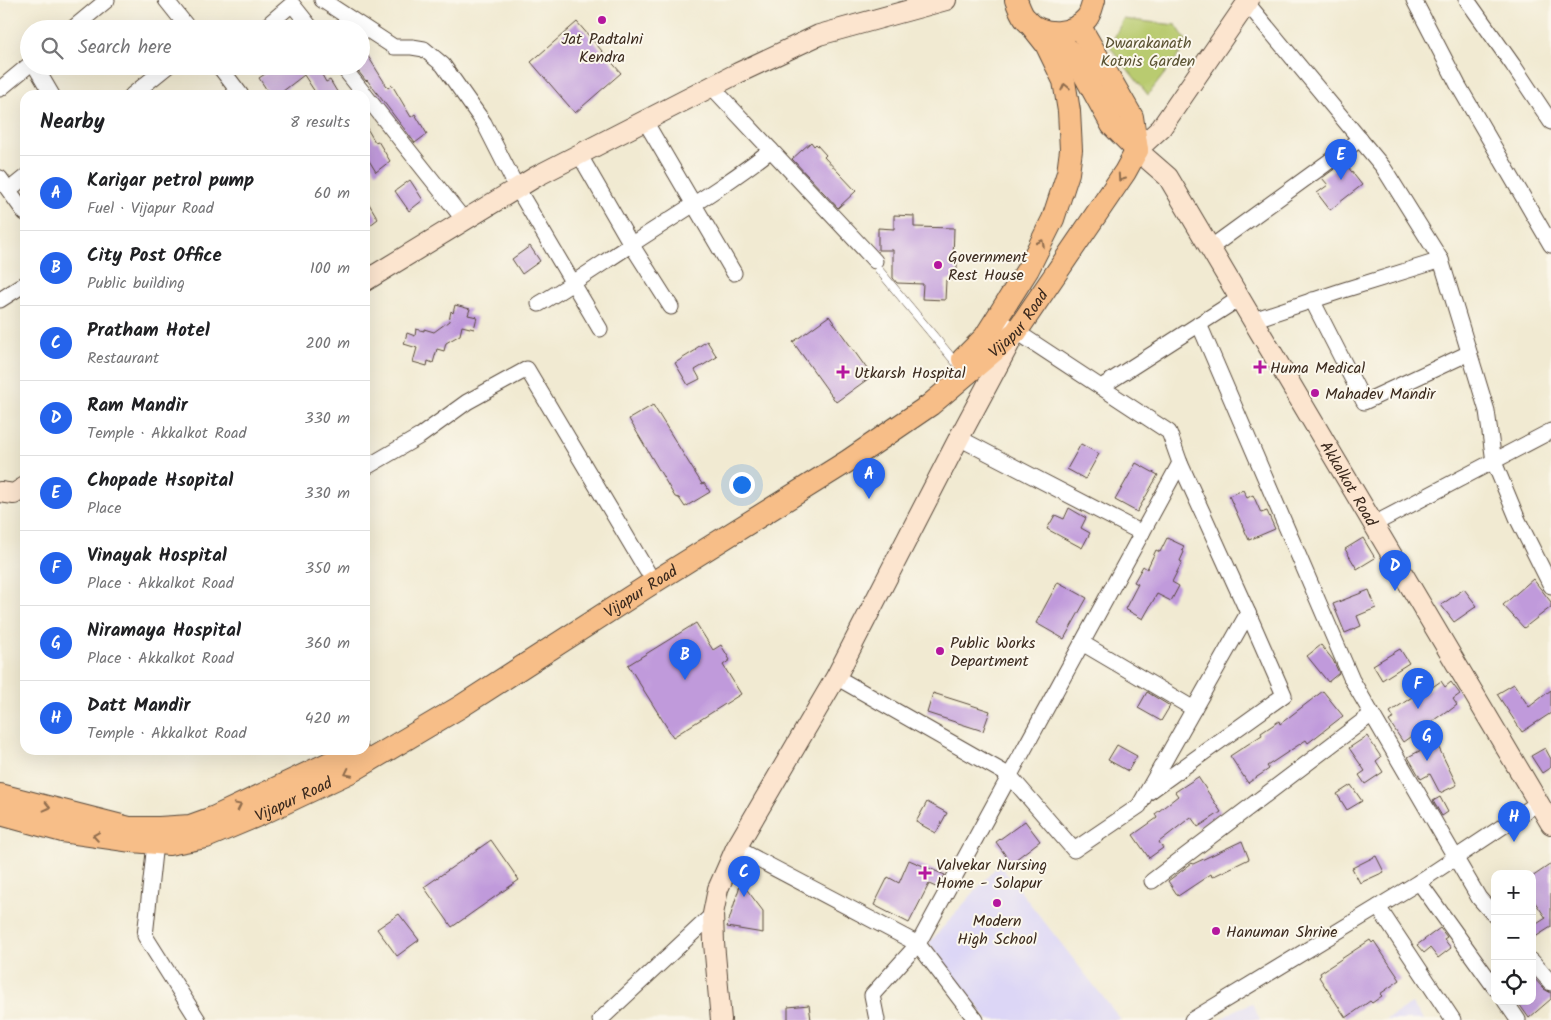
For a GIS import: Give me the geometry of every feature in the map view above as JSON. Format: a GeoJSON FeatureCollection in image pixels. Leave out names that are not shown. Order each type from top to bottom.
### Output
{"type":"FeatureCollection","features":[{"type":"Feature","properties":{"kind":"main road"},"geometry":{"type":"LineString","coordinates":[[370,273],[579,154],[711,86],[819,35],[946,0]]}},
{"type":"Feature","properties":{"kind":"main road","name":"Vijapur Road"},"geometry":{"type":"LineString","coordinates":[[370,743],[454,694],[840,451],[924,392],[985,337],[1028,269],[1053,220],[1068,174],[1070,150],[1069,111],[1064,81],[1046,44],[1020,10],[1016,0]]}},
{"type":"Feature","properties":{"kind":"main road"},"geometry":{"type":"LineString","coordinates":[[1027,20],[1037,28],[1062,30],[1088,17],[1094,0]]}},
{"type":"Feature","properties":{"kind":"main road"},"geometry":{"type":"LineString","coordinates":[[1137,150],[1161,128],[1248,1]]}},
{"type":"Feature","properties":{"kind":"main road"},"geometry":{"type":"LineString","coordinates":[[1062,30],[1132,117],[1137,150]]}},
{"type":"Feature","properties":{"kind":"main road"},"geometry":{"type":"LineString","coordinates":[[1062,30],[1070,51],[1112,125],[1137,150]]}},
{"type":"Feature","properties":{"kind":"main road","name":"Vijapur Road"},"geometry":{"type":"LineString","coordinates":[[0,814],[62,831],[169,844],[206,836],[261,814],[352,771],[396,746],[848,461],[930,405],[1016,332],[1125,172],[1137,150]]}},
{"type":"Feature","properties":{"kind":"main road","name":"Akkalkot Road"},"geometry":{"type":"LineString","coordinates":[[1137,150],[1168,177],[1374,524],[1545,800],[1551,824]]}},
{"type":"Feature","properties":{"kind":"main road"},"geometry":{"type":"LineString","coordinates":[[721,1020],[713,914],[718,888],[736,848],[836,676],[1016,332]]}},
{"type":"Feature","properties":{"kind":"main road"},"geometry":{"type":"LineString","coordinates":[[0,492],[14,494],[20,490]]}},
{"type":"Feature","properties":{"kind":"main road","name":"Vijapur Road"},"geometry":{"type":"LineString","coordinates":[[0,795],[129,828],[190,826],[215,817],[346,755]]}},
{"type":"Feature","properties":{"kind":"street"},"geometry":{"type":"LineString","coordinates":[[83,20],[107,0]]}},
{"type":"Feature","properties":{"kind":"street"},"geometry":{"type":"LineString","coordinates":[[166,0],[182,20]]}},
{"type":"Feature","properties":{"kind":"street"},"geometry":{"type":"LineString","coordinates":[[322,0],[353,20]]}},
{"type":"Feature","properties":{"kind":"street"},"geometry":{"type":"LineString","coordinates":[[1414,0],[1458,85],[1551,245]]}},
{"type":"Feature","properties":{"kind":"street"},"geometry":{"type":"LineString","coordinates":[[1467,0],[1551,122]]}},
{"type":"Feature","properties":{"kind":"street"},"geometry":{"type":"LineString","coordinates":[[1248,1],[1383,167],[1441,260],[1487,411],[1494,462],[1518,520],[1551,586]]}},
{"type":"Feature","properties":{"kind":"street"},"geometry":{"type":"LineString","coordinates":[[273,20],[292,4],[305,20]]}},
{"type":"Feature","properties":{"kind":"street"},"geometry":{"type":"LineString","coordinates":[[370,31],[394,47],[424,49],[443,65],[484,123],[517,188],[600,329]]}},
{"type":"Feature","properties":{"kind":"street"},"geometry":{"type":"LineString","coordinates":[[0,89],[20,72]]}},
{"type":"Feature","properties":{"kind":"street"},"geometry":{"type":"LineString","coordinates":[[40,75],[49,90]]}},
{"type":"Feature","properties":{"kind":"street"},"geometry":{"type":"LineString","coordinates":[[138,90],[157,75]]}},
{"type":"Feature","properties":{"kind":"street"},"geometry":{"type":"LineString","coordinates":[[226,75],[237,90]]}},
{"type":"Feature","properties":{"kind":"street"},"geometry":{"type":"LineString","coordinates":[[349,75],[361,90]]}},
{"type":"Feature","properties":{"kind":"street"},"geometry":{"type":"LineString","coordinates":[[711,86],[877,265]]}},
{"type":"Feature","properties":{"kind":"street"},"geometry":{"type":"LineString","coordinates":[[370,101],[464,220]]}},
{"type":"Feature","properties":{"kind":"street"},"geometry":{"type":"LineString","coordinates":[[644,121],[734,272]]}},
{"type":"Feature","properties":{"kind":"street"},"geometry":{"type":"LineString","coordinates":[[1210,248],[1360,139]]}},
{"type":"Feature","properties":{"kind":"street"},"geometry":{"type":"LineString","coordinates":[[539,304],[574,284],[631,244],[742,173],[771,150]]}},
{"type":"Feature","properties":{"kind":"street"},"geometry":{"type":"LineString","coordinates":[[579,154],[631,244],[671,308]]}},
{"type":"Feature","properties":{"kind":"street"},"geometry":{"type":"LineString","coordinates":[[20,179],[4,184],[20,206]]}},
{"type":"Feature","properties":{"kind":"street"},"geometry":{"type":"LineString","coordinates":[[1253,320],[1441,260]]}},
{"type":"Feature","properties":{"kind":"street"},"geometry":{"type":"LineString","coordinates":[[0,300],[20,287]]}},
{"type":"Feature","properties":{"kind":"street"},"geometry":{"type":"LineString","coordinates":[[1101,387],[1240,298]]}},
{"type":"Feature","properties":{"kind":"street"},"geometry":{"type":"LineString","coordinates":[[1312,300],[1364,402],[1469,353]]}},
{"type":"Feature","properties":{"kind":"street"},"geometry":{"type":"LineString","coordinates":[[997,318],[1169,432],[1180,463],[1284,695],[1146,794]]}},
{"type":"Feature","properties":{"kind":"street"},"geometry":{"type":"LineString","coordinates":[[1199,324],[1352,680],[1455,857],[1480,898],[1494,915]]}},
{"type":"Feature","properties":{"kind":"street"},"geometry":{"type":"LineString","coordinates":[[370,465],[420,436],[466,402],[527,369],[647,571]]}},
{"type":"Feature","properties":{"kind":"street"},"geometry":{"type":"LineString","coordinates":[[1374,524],[1551,431]]}},
{"type":"Feature","properties":{"kind":"street"},"geometry":{"type":"LineString","coordinates":[[959,438],[1142,533]]}},
{"type":"Feature","properties":{"kind":"street"},"geometry":{"type":"LineString","coordinates":[[877,1020],[872,995],[918,944],[1180,463]]}},
{"type":"Feature","properties":{"kind":"street"},"geometry":{"type":"LineString","coordinates":[[836,676],[1010,776],[1074,850],[1139,806],[1248,613]]}},
{"type":"Feature","properties":{"kind":"street"},"geometry":{"type":"LineString","coordinates":[[1082,644],[1194,709]]}},
{"type":"Feature","properties":{"kind":"street"},"geometry":{"type":"LineString","coordinates":[[1152,882],[1372,714]]}},
{"type":"Feature","properties":{"kind":"street"},"geometry":{"type":"LineString","coordinates":[[1192,1020],[1419,882],[1545,800]]}},
{"type":"Feature","properties":{"kind":"street"},"geometry":{"type":"LineString","coordinates":[[155,843],[145,936],[198,1020]]}},
{"type":"Feature","properties":{"kind":"street"},"geometry":{"type":"LineString","coordinates":[[736,848],[918,944],[976,1020]]}},
{"type":"Feature","properties":{"kind":"street"},"geometry":{"type":"LineString","coordinates":[[1419,882],[1491,982]]}},
{"type":"Feature","properties":{"kind":"street"},"geometry":{"type":"LineString","coordinates":[[1378,907],[1453,1020]]}},
{"type":"Feature","properties":{"kind":"street"},"geometry":{"type":"LineString","coordinates":[[600,1020],[713,914]]}},
{"type":"Feature","properties":{"kind":"street"},"geometry":{"type":"LineString","coordinates":[[1536,966],[1551,983]]}},
{"type":"Feature","properties":{"kind":"street"},"geometry":{"type":"LineString","coordinates":[[1507,1005],[1518,1020]]}},
{"type":"Feature","properties":{"kind":"lane"},"geometry":{"type":"LineString","coordinates":[[877,265],[957,364]]}},
{"type":"Feature","properties":{"kind":"shaded area","name":"Modern High School"},"geometry":{"type":"Polygon","coordinates":[[[999,864],[1121,1020],[988,1020],[929,943],[999,864]]]}},
{"type":"Feature","properties":{"kind":"shaded area"},"geometry":{"type":"Polygon","coordinates":[[[1252,1003],[1260,1020],[1220,1020],[1237,1009],[1252,1003]]]}},
{"type":"Feature","properties":{"kind":"shaded area"},"geometry":{"type":"Polygon","coordinates":[[[1412,1004],[1424,1020],[1385,1020],[1412,1004]]]}},
{"type":"Feature","properties":{"kind":"green space","name":"Dwarakanath Kotnis Garden"},"geometry":{"type":"Polygon","coordinates":[[[1123,19],[1176,25],[1188,43],[1148,95],[1110,47],[1123,19]]]}},
{"type":"Feature","properties":{"kind":"building"},"geometry":{"type":"Polygon","coordinates":[[[577,22],[621,73],[575,113],[531,62],[577,22]]]}},
{"type":"Feature","properties":{"kind":"building"},"geometry":{"type":"Polygon","coordinates":[[[370,59],[388,88],[392,85],[411,117],[415,114],[427,134],[415,143],[361,75],[370,75],[370,59]]]}},
{"type":"Feature","properties":{"kind":"building"},"geometry":{"type":"Polygon","coordinates":[[[264,75],[304,75],[284,90],[267,90],[259,78],[264,75]]]}},
{"type":"Feature","properties":{"kind":"building"},"geometry":{"type":"Polygon","coordinates":[[[304,75],[322,75],[326,82],[330,80],[336,90],[314,90],[304,75]]]}},
{"type":"Feature","properties":{"kind":"building"},"geometry":{"type":"Polygon","coordinates":[[[370,134],[375,142],[378,141],[390,161],[376,172],[370,162],[370,134]]]}},
{"type":"Feature","properties":{"kind":"building"},"geometry":{"type":"Polygon","coordinates":[[[811,142],[814,146],[816,144],[826,155],[824,157],[856,191],[838,208],[792,159],[811,142]]]}},
{"type":"Feature","properties":{"kind":"building"},"geometry":{"type":"Polygon","coordinates":[[[1344,162],[1362,185],[1330,210],[1317,193],[1328,185],[1322,178],[1344,162]]]}},
{"type":"Feature","properties":{"kind":"building"},"geometry":{"type":"Polygon","coordinates":[[[410,180],[423,200],[409,211],[395,191],[410,180]]]}},
{"type":"Feature","properties":{"kind":"building"},"geometry":{"type":"Polygon","coordinates":[[[370,205],[378,219],[370,225],[370,205]]]}},
{"type":"Feature","properties":{"kind":"building"},"geometry":{"type":"Polygon","coordinates":[[[894,215],[914,216],[914,227],[954,228],[953,260],[957,260],[957,280],[946,280],[945,300],[922,299],[923,284],[897,283],[893,278],[893,250],[878,250],[878,228],[894,229],[894,215]]]}},
{"type":"Feature","properties":{"kind":"building"},"geometry":{"type":"Polygon","coordinates":[[[530,246],[540,261],[522,274],[512,259],[530,246]]]}},
{"type":"Feature","properties":{"kind":"building"},"geometry":{"type":"Polygon","coordinates":[[[455,305],[470,309],[468,315],[477,317],[474,329],[462,326],[460,335],[446,343],[444,351],[437,349],[433,363],[428,361],[427,366],[413,362],[417,348],[404,344],[407,333],[415,336],[416,329],[434,332],[449,321],[451,311],[453,313],[455,305]]]}},
{"type":"Feature","properties":{"kind":"building"},"geometry":{"type":"Polygon","coordinates":[[[829,316],[872,376],[836,402],[793,342],[829,316]]]}},
{"type":"Feature","properties":{"kind":"building"},"geometry":{"type":"Polygon","coordinates":[[[707,341],[717,357],[695,370],[700,379],[688,385],[675,363],[707,341]]]}},
{"type":"Feature","properties":{"kind":"building"},"geometry":{"type":"Polygon","coordinates":[[[653,405],[702,484],[704,483],[710,492],[685,507],[679,498],[675,497],[629,419],[653,405]]]}},
{"type":"Feature","properties":{"kind":"building"},"geometry":{"type":"Polygon","coordinates":[[[1081,444],[1099,454],[1085,479],[1067,469],[1081,444]]]}},
{"type":"Feature","properties":{"kind":"building"},"geometry":{"type":"Polygon","coordinates":[[[1136,463],[1158,475],[1137,512],[1115,500],[1136,463]]]}},
{"type":"Feature","properties":{"kind":"building"},"geometry":{"type":"Polygon","coordinates":[[[1243,490],[1247,498],[1253,495],[1261,513],[1267,511],[1275,529],[1249,540],[1229,496],[1243,490]]]}},
{"type":"Feature","properties":{"kind":"building"},"geometry":{"type":"Polygon","coordinates":[[[1069,508],[1086,518],[1081,528],[1090,533],[1082,548],[1047,529],[1055,515],[1064,519],[1069,508]]]}},
{"type":"Feature","properties":{"kind":"building"},"geometry":{"type":"Polygon","coordinates":[[[1167,538],[1184,546],[1182,551],[1184,552],[1180,561],[1182,562],[1172,582],[1179,586],[1171,601],[1157,594],[1143,619],[1125,609],[1138,584],[1134,582],[1143,566],[1147,569],[1156,550],[1160,552],[1167,538]]]}},
{"type":"Feature","properties":{"kind":"building"},"geometry":{"type":"Polygon","coordinates":[[[1363,538],[1375,558],[1357,569],[1345,549],[1363,538]]]}},
{"type":"Feature","properties":{"kind":"building"},"geometry":{"type":"Polygon","coordinates":[[[1533,579],[1551,602],[1551,607],[1524,628],[1503,605],[1533,579]]]}},
{"type":"Feature","properties":{"kind":"building"},"geometry":{"type":"Polygon","coordinates":[[[1058,582],[1087,598],[1064,639],[1036,623],[1058,582]]]}},
{"type":"Feature","properties":{"kind":"building"},"geometry":{"type":"Polygon","coordinates":[[[1464,589],[1477,606],[1454,622],[1441,605],[1464,589]]]}},
{"type":"Feature","properties":{"kind":"building"},"geometry":{"type":"Polygon","coordinates":[[[1369,590],[1376,608],[1357,616],[1361,626],[1345,633],[1333,604],[1369,590]]]}},
{"type":"Feature","properties":{"kind":"building"},"geometry":{"type":"Polygon","coordinates":[[[696,623],[713,650],[721,645],[730,660],[723,665],[741,694],[673,737],[628,665],[696,623]]]}},
{"type":"Feature","properties":{"kind":"building"},"geometry":{"type":"Polygon","coordinates":[[[1321,645],[1333,660],[1339,673],[1328,682],[1307,656],[1321,645]]]}},
{"type":"Feature","properties":{"kind":"building"},"geometry":{"type":"Polygon","coordinates":[[[1400,649],[1409,663],[1382,680],[1373,665],[1400,649]]]}},
{"type":"Feature","properties":{"kind":"building"},"geometry":{"type":"Polygon","coordinates":[[[1441,681],[1445,687],[1451,682],[1460,694],[1453,699],[1457,705],[1403,742],[1389,721],[1394,718],[1390,712],[1418,693],[1420,696],[1441,681]]]}},
{"type":"Feature","properties":{"kind":"building"},"geometry":{"type":"Polygon","coordinates":[[[1514,684],[1529,707],[1551,690],[1551,713],[1522,732],[1497,694],[1514,684]]]}},
{"type":"Feature","properties":{"kind":"building"},"geometry":{"type":"Polygon","coordinates":[[[1323,691],[1343,716],[1308,743],[1306,740],[1267,766],[1269,769],[1248,783],[1230,756],[1262,735],[1261,733],[1279,721],[1280,724],[1323,691]]]}},
{"type":"Feature","properties":{"kind":"building"},"geometry":{"type":"Polygon","coordinates":[[[1147,692],[1170,706],[1161,721],[1138,708],[1147,692]]]}},
{"type":"Feature","properties":{"kind":"building"},"geometry":{"type":"Polygon","coordinates":[[[933,693],[990,711],[983,731],[927,713],[933,693]]]}},
{"type":"Feature","properties":{"kind":"building"},"geometry":{"type":"Polygon","coordinates":[[[1367,736],[1381,757],[1376,761],[1383,772],[1365,784],[1359,775],[1365,771],[1349,748],[1367,736]]]}},
{"type":"Feature","properties":{"kind":"building"},"geometry":{"type":"Polygon","coordinates":[[[1436,742],[1457,785],[1440,793],[1430,774],[1421,779],[1408,757],[1436,742]]]}},
{"type":"Feature","properties":{"kind":"building"},"geometry":{"type":"Polygon","coordinates":[[[1117,745],[1137,756],[1128,771],[1108,760],[1117,745]]]}},
{"type":"Feature","properties":{"kind":"building"},"geometry":{"type":"Polygon","coordinates":[[[1545,748],[1551,759],[1551,767],[1542,773],[1531,756],[1545,748]]]}},
{"type":"Feature","properties":{"kind":"building"},"geometry":{"type":"Polygon","coordinates":[[[1198,777],[1221,812],[1198,827],[1191,817],[1159,842],[1163,848],[1149,858],[1133,835],[1157,818],[1155,814],[1178,796],[1175,792],[1198,777]]]}},
{"type":"Feature","properties":{"kind":"building"},"geometry":{"type":"Polygon","coordinates":[[[1351,785],[1362,801],[1347,810],[1337,794],[1351,785]]]}},
{"type":"Feature","properties":{"kind":"building"},"geometry":{"type":"Polygon","coordinates":[[[1440,797],[1448,812],[1442,816],[1433,801],[1440,797]]]}},
{"type":"Feature","properties":{"kind":"building"},"geometry":{"type":"Polygon","coordinates":[[[927,802],[947,813],[936,833],[916,822],[927,802]]]}},
{"type":"Feature","properties":{"kind":"building"},"geometry":{"type":"Polygon","coordinates":[[[1025,821],[1040,841],[1011,863],[996,842],[1025,821]]]}},
{"type":"Feature","properties":{"kind":"building"},"geometry":{"type":"Polygon","coordinates":[[[491,840],[519,880],[452,927],[424,887],[491,840]]]}},
{"type":"Feature","properties":{"kind":"building"},"geometry":{"type":"Polygon","coordinates":[[[1242,841],[1249,859],[1212,877],[1211,874],[1178,896],[1168,881],[1192,863],[1242,841]]]}},
{"type":"Feature","properties":{"kind":"building"},"geometry":{"type":"Polygon","coordinates":[[[1376,856],[1384,872],[1360,883],[1352,868],[1376,856]]]}},
{"type":"Feature","properties":{"kind":"building"},"geometry":{"type":"Polygon","coordinates":[[[909,860],[945,875],[938,888],[929,884],[909,923],[874,905],[888,877],[899,883],[909,860]]]}},
{"type":"Feature","properties":{"kind":"building"},"geometry":{"type":"Polygon","coordinates":[[[1551,864],[1551,927],[1536,936],[1536,924],[1546,918],[1536,904],[1536,874],[1551,864]]]}},
{"type":"Feature","properties":{"kind":"building"},"geometry":{"type":"Polygon","coordinates":[[[741,882],[763,911],[763,933],[727,927],[741,882]]]}},
{"type":"Feature","properties":{"kind":"building"},"geometry":{"type":"Polygon","coordinates":[[[399,914],[419,940],[397,956],[377,929],[399,914]]]}},
{"type":"Feature","properties":{"kind":"building"},"geometry":{"type":"Polygon","coordinates":[[[1440,928],[1447,937],[1444,939],[1451,948],[1438,958],[1430,948],[1424,953],[1417,945],[1440,928]]]}},
{"type":"Feature","properties":{"kind":"building"},"geometry":{"type":"Polygon","coordinates":[[[1370,940],[1372,943],[1374,941],[1400,980],[1380,994],[1382,996],[1372,1003],[1370,1001],[1346,1018],[1319,977],[1320,973],[1370,940]]]}},
{"type":"Feature","properties":{"kind":"building"},"geometry":{"type":"Polygon","coordinates":[[[1536,980],[1551,993],[1551,999],[1529,1018],[1520,1005],[1536,1005],[1536,980]]]}},
{"type":"Feature","properties":{"kind":"building"},"geometry":{"type":"Polygon","coordinates":[[[809,1005],[811,1020],[788,1020],[788,1007],[809,1005]]]}},
{"type":"Feature","properties":{"kind":"place","name":"Jat Padtalni Kendra"},"geometry":{"type":"Point","coordinates":[602,20]}},
{"type":"Feature","properties":{"kind":"place","name":"Chopade Hsopital"},"geometry":{"type":"Point","coordinates":[1341,180]}},
{"type":"Feature","properties":{"kind":"place","name":"Government Rest House"},"geometry":{"type":"Point","coordinates":[938,265]}},
{"type":"Feature","properties":{"kind":"place","name":"Huma Medical"},"geometry":{"type":"Point","coordinates":[1260,367]}},
{"type":"Feature","properties":{"kind":"place","name":"Utkarsh Hospital"},"geometry":{"type":"Point","coordinates":[843,372]}},
{"type":"Feature","properties":{"kind":"place","name":"Mahadev Mandir"},"geometry":{"type":"Point","coordinates":[1315,393]}},
{"type":"Feature","properties":{"kind":"place","name":"Karigar petrol pump"},"geometry":{"type":"Point","coordinates":[869,499]}},
{"type":"Feature","properties":{"kind":"place","name":"Ram Mandir"},"geometry":{"type":"Point","coordinates":[1395,591]}},
{"type":"Feature","properties":{"kind":"place","name":"Public Works Department"},"geometry":{"type":"Point","coordinates":[940,651]}},
{"type":"Feature","properties":{"kind":"place","name":"City Post Office"},"geometry":{"type":"Point","coordinates":[685,680]}},
{"type":"Feature","properties":{"kind":"place","name":"Vinayak Hospital"},"geometry":{"type":"Point","coordinates":[1418,709]}},
{"type":"Feature","properties":{"kind":"place","name":"Niramaya Hospital"},"geometry":{"type":"Point","coordinates":[1427,761]}},
{"type":"Feature","properties":{"kind":"place","name":"Datt Mandir"},"geometry":{"type":"Point","coordinates":[1514,842]}},
{"type":"Feature","properties":{"kind":"place","name":"Valvekar Nursing Home - Solapur"},"geometry":{"type":"Point","coordinates":[925,873]}},
{"type":"Feature","properties":{"kind":"place","name":"Pratham Hotel"},"geometry":{"type":"Point","coordinates":[744,897]}},
{"type":"Feature","properties":{"kind":"place","name":"Modern High School"},"geometry":{"type":"Point","coordinates":[997,903]}},
{"type":"Feature","properties":{"kind":"place","name":"Hanuman Shrine"},"geometry":{"type":"Point","coordinates":[1216,931]}}]}
